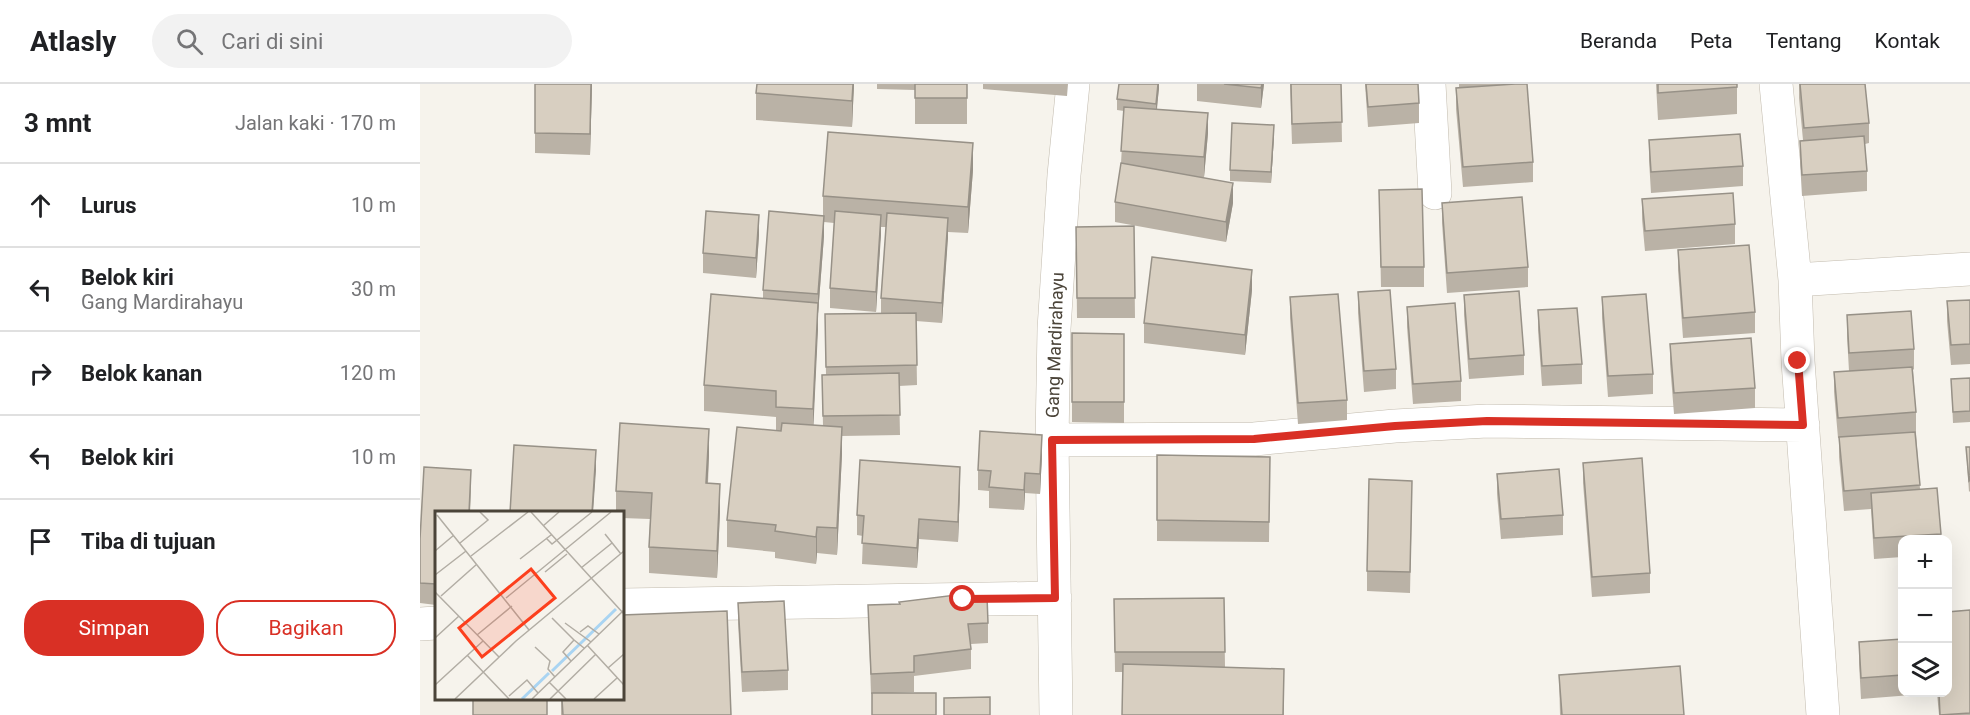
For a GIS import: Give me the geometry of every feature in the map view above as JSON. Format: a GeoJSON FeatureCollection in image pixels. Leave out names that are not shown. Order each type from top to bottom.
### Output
{"type":"FeatureCollection","features":[{"type":"Feature","properties":{"kind":"street","name":"Gang Mardirahayu"},"geometry":{"type":"LineString","coordinates":[[1056,715],[1052,440],[1055,317],[1064,175],[1073,84]]}},
{"type":"Feature","properties":{"kind":"street"},"geometry":{"type":"LineString","coordinates":[[1429,84],[1435,193]]}},
{"type":"Feature","properties":{"kind":"street"},"geometry":{"type":"LineString","coordinates":[[1776,84],[1795,280],[1798,361],[1823,715]]}},
{"type":"Feature","properties":{"kind":"street"},"geometry":{"type":"LineString","coordinates":[[1795,280],[1970,269]]}},
{"type":"Feature","properties":{"kind":"street"},"geometry":{"type":"LineString","coordinates":[[1052,440],[1254,439],[1395,426],[1487,421],[1803,425]]}},
{"type":"Feature","properties":{"kind":"street"},"geometry":{"type":"LineString","coordinates":[[624,605],[1055,598]]}},
{"type":"Feature","properties":{"kind":"street"},"geometry":{"type":"LineString","coordinates":[[420,624],[435,623]]}},
{"type":"Feature","properties":{"kind":"building"},"geometry":{"type":"Polygon","coordinates":[[[535,84],[591,84],[590,134],[535,133],[535,84]]]}},
{"type":"Feature","properties":{"kind":"building"},"geometry":{"type":"Polygon","coordinates":[[[757,84],[853,84],[852,101],[756,93],[757,84]]]}},
{"type":"Feature","properties":{"kind":"building"},"geometry":{"type":"Polygon","coordinates":[[[915,84],[967,84],[967,98],[915,98],[915,84]]]}},
{"type":"Feature","properties":{"kind":"building"},"geometry":{"type":"Polygon","coordinates":[[[1119,84],[1158,84],[1156,104],[1117,99],[1119,84]]]}},
{"type":"Feature","properties":{"kind":"building"},"geometry":{"type":"Polygon","coordinates":[[[1224,84],[1262,84],[1261,88],[1224,84]]]}},
{"type":"Feature","properties":{"kind":"building"},"geometry":{"type":"Polygon","coordinates":[[[1291,84],[1341,84],[1342,122],[1292,124],[1291,84]]]}},
{"type":"Feature","properties":{"kind":"building"},"geometry":{"type":"Polygon","coordinates":[[[1366,84],[1418,84],[1419,103],[1368,107],[1366,84]]]}},
{"type":"Feature","properties":{"kind":"building"},"geometry":{"type":"Polygon","coordinates":[[[1527,84],[1533,162],[1463,167],[1456,88],[1527,84]]]}},
{"type":"Feature","properties":{"kind":"building"},"geometry":{"type":"Polygon","coordinates":[[[1658,84],[1737,84],[1737,87],[1658,93],[1658,84]]]}},
{"type":"Feature","properties":{"kind":"building"},"geometry":{"type":"Polygon","coordinates":[[[1800,84],[1865,84],[1869,123],[1804,128],[1800,84]]]}},
{"type":"Feature","properties":{"kind":"building"},"geometry":{"type":"Polygon","coordinates":[[[1124,107],[1208,113],[1204,157],[1121,151],[1124,107]]]}},
{"type":"Feature","properties":{"kind":"building"},"geometry":{"type":"Polygon","coordinates":[[[1232,123],[1274,125],[1271,172],[1230,170],[1232,123]]]}},
{"type":"Feature","properties":{"kind":"building"},"geometry":{"type":"Polygon","coordinates":[[[828,132],[973,143],[968,207],[823,196],[828,132]]]}},
{"type":"Feature","properties":{"kind":"building"},"geometry":{"type":"Polygon","coordinates":[[[1740,134],[1743,166],[1651,172],[1649,140],[1740,134]]]}},
{"type":"Feature","properties":{"kind":"building"},"geometry":{"type":"Polygon","coordinates":[[[1864,136],[1867,171],[1802,175],[1800,141],[1864,136]]]}},
{"type":"Feature","properties":{"kind":"building"},"geometry":{"type":"Polygon","coordinates":[[[1121,163],[1233,183],[1226,222],[1115,202],[1121,163]]]}},
{"type":"Feature","properties":{"kind":"building"},"geometry":{"type":"Polygon","coordinates":[[[1422,189],[1424,267],[1381,267],[1379,190],[1422,189]]]}},
{"type":"Feature","properties":{"kind":"building"},"geometry":{"type":"Polygon","coordinates":[[[1733,193],[1735,224],[1645,231],[1642,199],[1733,193]]]}},
{"type":"Feature","properties":{"kind":"building"},"geometry":{"type":"Polygon","coordinates":[[[1522,197],[1528,267],[1447,273],[1442,203],[1522,197]]]}},
{"type":"Feature","properties":{"kind":"building"},"geometry":{"type":"Polygon","coordinates":[[[706,211],[759,215],[756,258],[703,253],[706,211]]]}},
{"type":"Feature","properties":{"kind":"building"},"geometry":{"type":"Polygon","coordinates":[[[769,211],[824,216],[818,294],[763,290],[769,211]]]}},
{"type":"Feature","properties":{"kind":"building"},"geometry":{"type":"Polygon","coordinates":[[[835,211],[881,215],[876,292],[830,288],[835,211]]]}},
{"type":"Feature","properties":{"kind":"building"},"geometry":{"type":"Polygon","coordinates":[[[887,213],[948,218],[942,303],[881,298],[887,213]]]}},
{"type":"Feature","properties":{"kind":"building"},"geometry":{"type":"Polygon","coordinates":[[[1134,226],[1135,298],[1077,298],[1076,227],[1134,226]]]}},
{"type":"Feature","properties":{"kind":"building"},"geometry":{"type":"Polygon","coordinates":[[[1749,245],[1755,312],[1683,318],[1678,250],[1749,245]]]}},
{"type":"Feature","properties":{"kind":"building"},"geometry":{"type":"Polygon","coordinates":[[[1152,257],[1252,270],[1245,335],[1144,323],[1152,257]]]}},
{"type":"Feature","properties":{"kind":"building"},"geometry":{"type":"Polygon","coordinates":[[[1390,290],[1396,369],[1364,371],[1358,292],[1390,290]]]}},
{"type":"Feature","properties":{"kind":"building"},"geometry":{"type":"Polygon","coordinates":[[[1519,291],[1524,355],[1469,359],[1464,295],[1519,291]]]}},
{"type":"Feature","properties":{"kind":"building"},"geometry":{"type":"Polygon","coordinates":[[[711,294],[818,303],[813,409],[776,407],[776,391],[704,385],[711,294]]]}},
{"type":"Feature","properties":{"kind":"building"},"geometry":{"type":"Polygon","coordinates":[[[1338,294],[1347,400],[1298,403],[1290,297],[1338,294]]]}},
{"type":"Feature","properties":{"kind":"building"},"geometry":{"type":"Polygon","coordinates":[[[1646,294],[1653,374],[1608,376],[1602,297],[1646,294]]]}},
{"type":"Feature","properties":{"kind":"building"},"geometry":{"type":"Polygon","coordinates":[[[1970,300],[1970,344],[1951,345],[1947,301],[1970,300]]]}},
{"type":"Feature","properties":{"kind":"building"},"geometry":{"type":"Polygon","coordinates":[[[1455,303],[1461,381],[1413,384],[1407,307],[1455,303]]]}},
{"type":"Feature","properties":{"kind":"building"},"geometry":{"type":"Polygon","coordinates":[[[1577,308],[1582,364],[1542,366],[1538,310],[1577,308]]]}},
{"type":"Feature","properties":{"kind":"building"},"geometry":{"type":"Polygon","coordinates":[[[1911,311],[1914,349],[1849,353],[1847,315],[1911,311]]]}},
{"type":"Feature","properties":{"kind":"building"},"geometry":{"type":"Polygon","coordinates":[[[916,313],[917,365],[826,367],[825,314],[916,313]]]}},
{"type":"Feature","properties":{"kind":"building"},"geometry":{"type":"Polygon","coordinates":[[[1072,333],[1124,334],[1124,402],[1072,402],[1072,333]]]}},
{"type":"Feature","properties":{"kind":"building"},"geometry":{"type":"Polygon","coordinates":[[[1751,338],[1755,388],[1674,393],[1670,344],[1751,338]]]}},
{"type":"Feature","properties":{"kind":"building"},"geometry":{"type":"Polygon","coordinates":[[[1912,367],[1916,412],[1838,418],[1834,372],[1912,367]]]}},
{"type":"Feature","properties":{"kind":"building"},"geometry":{"type":"Polygon","coordinates":[[[899,373],[900,415],[823,416],[822,375],[899,373]]]}},
{"type":"Feature","properties":{"kind":"building"},"geometry":{"type":"Polygon","coordinates":[[[1970,378],[1970,411],[1953,412],[1951,379],[1970,378]]]}},
{"type":"Feature","properties":{"kind":"building"},"geometry":{"type":"Polygon","coordinates":[[[620,423],[709,429],[706,483],[720,484],[717,551],[649,547],[652,493],[616,491],[620,423]]]}},
{"type":"Feature","properties":{"kind":"building"},"geometry":{"type":"Polygon","coordinates":[[[782,423],[842,427],[837,528],[817,527],[816,537],[775,531],[776,525],[727,520],[737,427],[781,431],[782,423]]]}},
{"type":"Feature","properties":{"kind":"building"},"geometry":{"type":"Polygon","coordinates":[[[980,431],[1042,435],[1040,474],[1025,473],[1024,490],[989,487],[991,471],[978,470],[980,431]]]}},
{"type":"Feature","properties":{"kind":"building"},"geometry":{"type":"Polygon","coordinates":[[[1915,432],[1920,485],[1844,491],[1839,437],[1915,432]]]}},
{"type":"Feature","properties":{"kind":"building"},"geometry":{"type":"Polygon","coordinates":[[[514,445],[596,450],[592,511],[510,511],[514,445]]]}},
{"type":"Feature","properties":{"kind":"building"},"geometry":{"type":"Polygon","coordinates":[[[1966,447],[1970,447],[1969,481],[1966,447]]]}},
{"type":"Feature","properties":{"kind":"building"},"geometry":{"type":"Polygon","coordinates":[[[1157,455],[1270,457],[1269,522],[1157,520],[1157,455]]]}},
{"type":"Feature","properties":{"kind":"building"},"geometry":{"type":"Polygon","coordinates":[[[1642,458],[1650,573],[1592,577],[1583,463],[1642,458]]]}},
{"type":"Feature","properties":{"kind":"building"},"geometry":{"type":"Polygon","coordinates":[[[860,460],[960,467],[958,522],[919,519],[917,548],[862,543],[864,516],[857,515],[860,460]]]}},
{"type":"Feature","properties":{"kind":"building"},"geometry":{"type":"Polygon","coordinates":[[[424,467],[471,470],[469,511],[435,511],[435,584],[420,583],[424,467]]]}},
{"type":"Feature","properties":{"kind":"building"},"geometry":{"type":"Polygon","coordinates":[[[1559,469],[1563,515],[1501,519],[1497,474],[1559,469]]]}},
{"type":"Feature","properties":{"kind":"building"},"geometry":{"type":"Polygon","coordinates":[[[1369,479],[1412,481],[1410,572],[1367,571],[1369,479]]]}},
{"type":"Feature","properties":{"kind":"building"},"geometry":{"type":"Polygon","coordinates":[[[1937,488],[1941,534],[1874,538],[1871,493],[1937,488]]]}},
{"type":"Feature","properties":{"kind":"building"},"geometry":{"type":"Polygon","coordinates":[[[964,594],[965,596],[987,596],[988,623],[968,624],[971,649],[914,656],[914,672],[871,674],[868,605],[900,604],[899,602],[964,594]]]}},
{"type":"Feature","properties":{"kind":"building"},"geometry":{"type":"Polygon","coordinates":[[[1224,598],[1225,652],[1115,652],[1114,599],[1224,598]]]}},
{"type":"Feature","properties":{"kind":"building"},"geometry":{"type":"Polygon","coordinates":[[[784,601],[788,670],[742,672],[738,603],[784,601]]]}},
{"type":"Feature","properties":{"kind":"building"},"geometry":{"type":"Polygon","coordinates":[[[1970,610],[1970,713],[1940,715],[1939,697],[1952,697],[1952,612],[1970,610]]]}},
{"type":"Feature","properties":{"kind":"building"},"geometry":{"type":"Polygon","coordinates":[[[727,611],[731,715],[563,715],[562,700],[624,700],[624,615],[727,611]]]}},
{"type":"Feature","properties":{"kind":"building"},"geometry":{"type":"Polygon","coordinates":[[[1898,639],[1898,675],[1861,678],[1859,642],[1898,639]]]}},
{"type":"Feature","properties":{"kind":"building"},"geometry":{"type":"Polygon","coordinates":[[[1123,664],[1284,669],[1283,715],[1122,715],[1123,664]]]}},
{"type":"Feature","properties":{"kind":"building"},"geometry":{"type":"Polygon","coordinates":[[[1680,666],[1684,715],[1562,715],[1559,675],[1680,666]]]}},
{"type":"Feature","properties":{"kind":"building"},"geometry":{"type":"Polygon","coordinates":[[[872,693],[936,693],[936,715],[872,715],[872,693]]]}},
{"type":"Feature","properties":{"kind":"building"},"geometry":{"type":"Polygon","coordinates":[[[990,697],[990,715],[944,715],[944,698],[990,697]]]}},
{"type":"Feature","properties":{"kind":"building"},"geometry":{"type":"Polygon","coordinates":[[[473,700],[547,700],[547,715],[473,715],[473,700]]]}},
{"type":"Feature","properties":{"kind":"route"},"geometry":{"type":"LineString","coordinates":[[963,599],[1055,598],[1052,440],[1254,439],[1395,426],[1487,421],[1803,425],[1798,361]]}}]}
